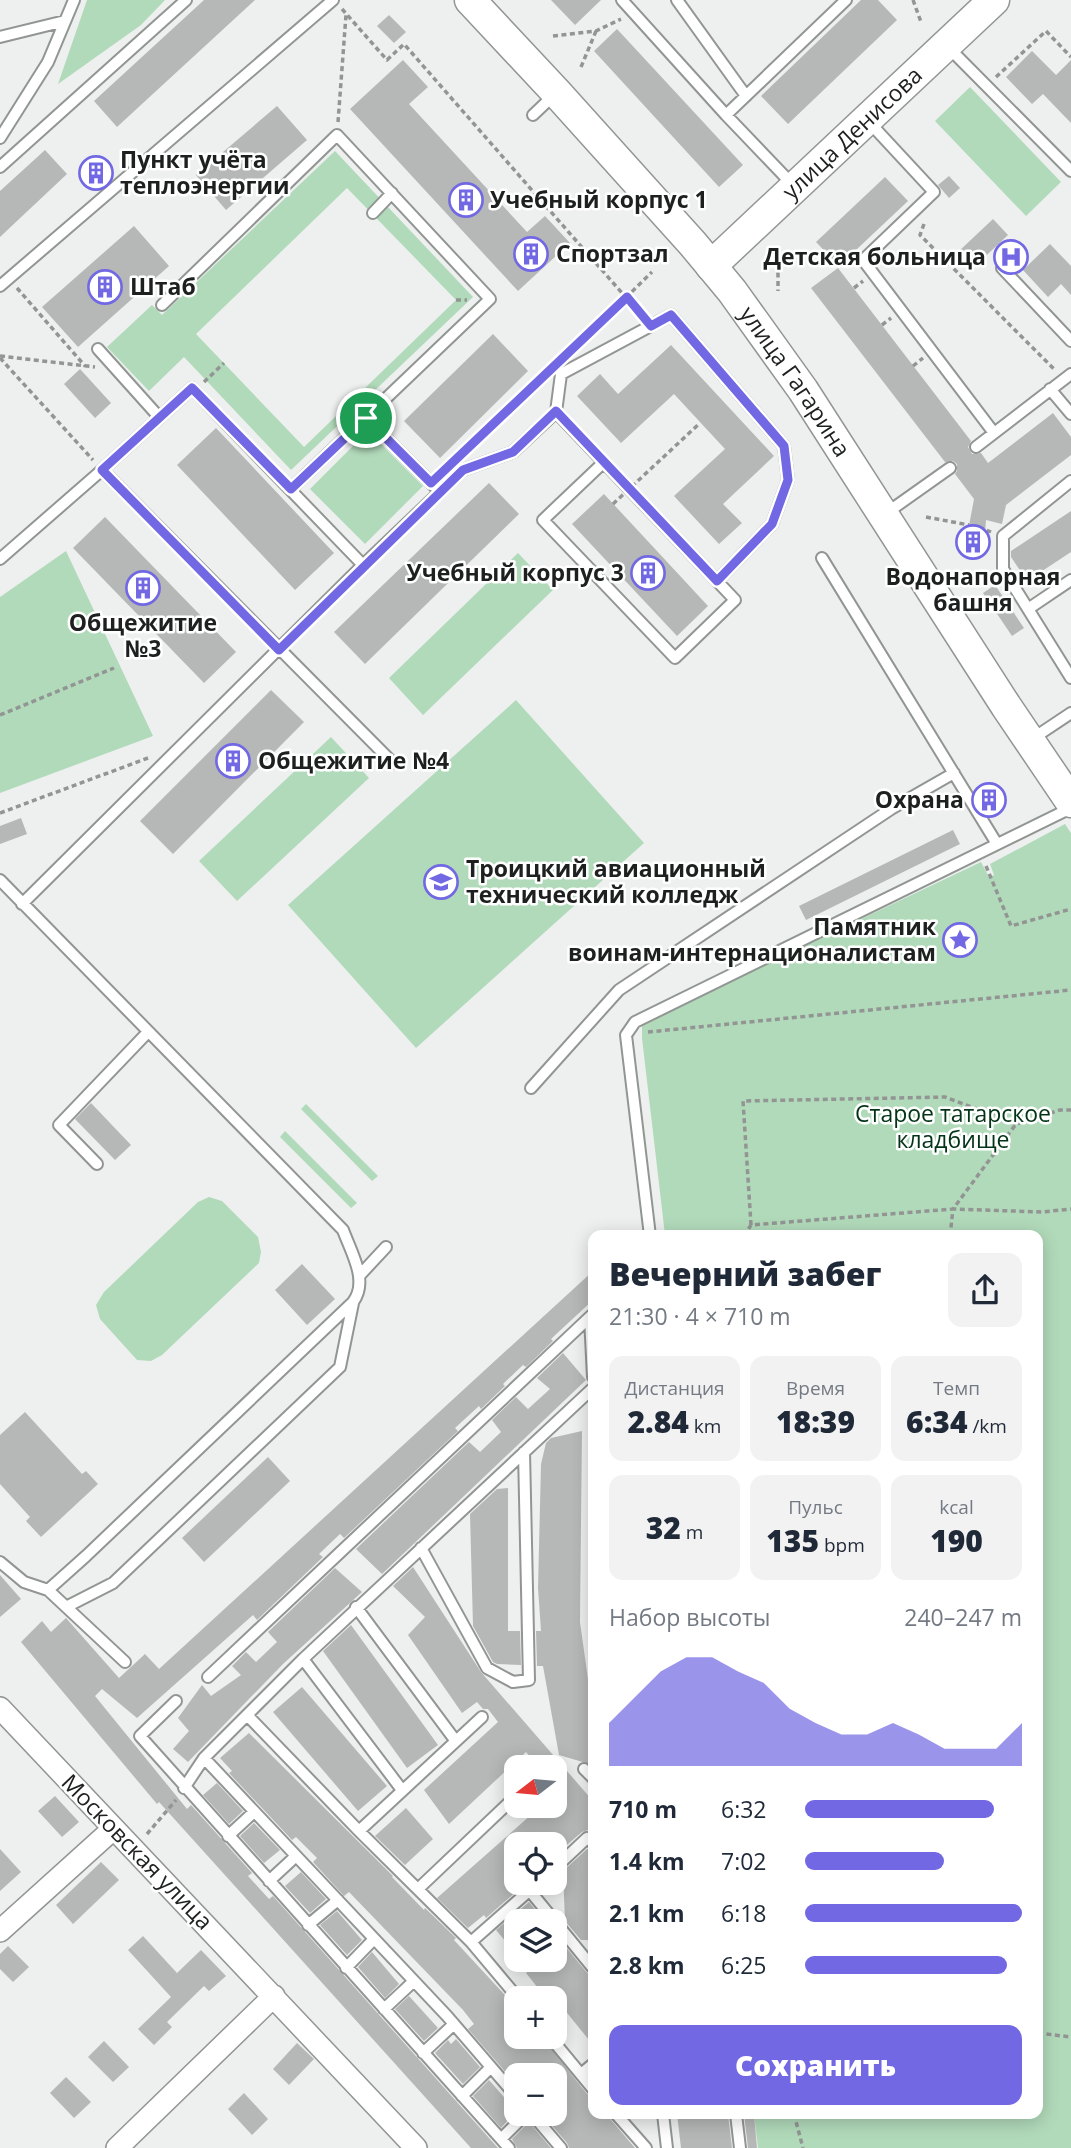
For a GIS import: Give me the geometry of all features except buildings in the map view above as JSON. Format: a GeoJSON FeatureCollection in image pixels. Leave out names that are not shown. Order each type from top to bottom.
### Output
{"type":"FeatureCollection","features":[{"type":"Feature","properties":{"kind":"main road","name":"улица Денисова"},"geometry":{"type":"LineString","coordinates":[[711,266],[994,0]]}},
{"type":"Feature","properties":{"kind":"main road","name":"улица Гагарина"},"geometry":{"type":"LineString","coordinates":[[480,4],[711,266],[803,390],[1071,802]]}},
{"type":"Feature","properties":{"kind":"street","name":"Московская улица"},"geometry":{"type":"LineString","coordinates":[[0,1707],[416,2148]]}},
{"type":"Feature","properties":{"kind":"street"},"geometry":{"type":"LineString","coordinates":[[0,1930],[113,1829]]}},
{"type":"Feature","properties":{"kind":"street"},"geometry":{"type":"LineString","coordinates":[[117,2148],[274,1996]]}},
{"type":"Feature","properties":{"kind":"lane"},"geometry":{"type":"LineString","coordinates":[[0,138],[48,62],[74,0]]}},
{"type":"Feature","properties":{"kind":"lane"},"geometry":{"type":"LineString","coordinates":[[1,163],[186,0]]}},
{"type":"Feature","properties":{"kind":"lane"},"geometry":{"type":"LineString","coordinates":[[4,282],[333,0]]}},
{"type":"Feature","properties":{"kind":"lane"},"geometry":{"type":"LineString","coordinates":[[622,0],[795,187]]}},
{"type":"Feature","properties":{"kind":"lane"},"geometry":{"type":"LineString","coordinates":[[677,0],[746,96]]}},
{"type":"Feature","properties":{"kind":"lane"},"geometry":{"type":"LineString","coordinates":[[726,115],[846,0]]}},
{"type":"Feature","properties":{"kind":"lane"},"geometry":{"type":"LineString","coordinates":[[0,37],[65,21]]}},
{"type":"Feature","properties":{"kind":"lane"},"geometry":{"type":"LineString","coordinates":[[946,45],[1071,171]]}},
{"type":"Feature","properties":{"kind":"lane"},"geometry":{"type":"LineString","coordinates":[[533,115],[557,93]]}},
{"type":"Feature","properties":{"kind":"lane"},"geometry":{"type":"LineString","coordinates":[[866,120],[934,192],[863,260],[994,433]]}},
{"type":"Feature","properties":{"kind":"lane"},"geometry":{"type":"LineString","coordinates":[[162,305],[337,135],[490,299],[291,489]]}},
{"type":"Feature","properties":{"kind":"lane"},"geometry":{"type":"LineString","coordinates":[[373,213],[392,194]]}},
{"type":"Feature","properties":{"kind":"lane"},"geometry":{"type":"LineString","coordinates":[[1002,268],[1071,341]]}},
{"type":"Feature","properties":{"kind":"lane"},"geometry":{"type":"LineString","coordinates":[[22,904],[363,565],[463,470],[513,452],[556,411],[561,374],[671,315],[784,446],[788,480],[772,524],[717,581]]}},
{"type":"Feature","properties":{"kind":"lane"},"geometry":{"type":"LineString","coordinates":[[97,349],[159,417]]}},
{"type":"Feature","properties":{"kind":"lane"},"geometry":{"type":"LineString","coordinates":[[976,447],[1067,376]]}},
{"type":"Feature","properties":{"kind":"lane"},"geometry":{"type":"LineString","coordinates":[[0,559],[192,388],[363,565]]}},
{"type":"Feature","properties":{"kind":"lane"},"geometry":{"type":"LineString","coordinates":[[1050,389],[1071,414]]}},
{"type":"Feature","properties":{"kind":"lane"},"geometry":{"type":"LineString","coordinates":[[556,411],[735,600],[675,658],[543,520],[604,462]]}},
{"type":"Feature","properties":{"kind":"lane"},"geometry":{"type":"LineString","coordinates":[[366,418],[440,492]]}},
{"type":"Feature","properties":{"kind":"lane"},"geometry":{"type":"LineString","coordinates":[[883,516],[950,468]]}},
{"type":"Feature","properties":{"kind":"lane"},"geometry":{"type":"LineString","coordinates":[[102,470],[393,763]]}},
{"type":"Feature","properties":{"kind":"lane"},"geometry":{"type":"LineString","coordinates":[[1071,481],[1003,537],[1003,569],[1071,678]]}},
{"type":"Feature","properties":{"kind":"lane"},"geometry":{"type":"LineString","coordinates":[[822,558],[998,844]]}},
{"type":"Feature","properties":{"kind":"lane"},"geometry":{"type":"LineString","coordinates":[[1028,609],[1071,580]]}},
{"type":"Feature","properties":{"kind":"lane"},"geometry":{"type":"LineString","coordinates":[[1030,740],[1071,713]]}},
{"type":"Feature","properties":{"kind":"lane"},"geometry":{"type":"LineString","coordinates":[[531,1088],[619,990],[879,816],[954,773]]}},
{"type":"Feature","properties":{"kind":"lane"},"geometry":{"type":"LineString","coordinates":[[649,1230],[626,1035],[635,1022],[1071,808]]}},
{"type":"Feature","properties":{"kind":"lane"},"geometry":{"type":"LineString","coordinates":[[0,880],[4,893],[22,904],[343,1230],[360,1275],[359,1293],[353,1302],[48,1590]]}},
{"type":"Feature","properties":{"kind":"lane"},"geometry":{"type":"LineString","coordinates":[[97,1164],[60,1125],[148,1032]]}},
{"type":"Feature","properties":{"kind":"lane"},"geometry":{"type":"LineString","coordinates":[[360,1275],[386,1247]]}},
{"type":"Feature","properties":{"kind":"lane"},"geometry":{"type":"LineString","coordinates":[[66,1607],[113,1583],[340,1367],[353,1302]]}},
{"type":"Feature","properties":{"kind":"lane"},"geometry":{"type":"LineString","coordinates":[[208,1677],[588,1320]]}},
{"type":"Feature","properties":{"kind":"lane"},"geometry":{"type":"LineString","coordinates":[[184,1787],[204,1758],[356,1607],[588,1393]]}},
{"type":"Feature","properties":{"kind":"lane"},"geometry":{"type":"LineString","coordinates":[[421,1548],[487,1668],[513,1682],[529,1679],[524,1452]]}},
{"type":"Feature","properties":{"kind":"lane"},"geometry":{"type":"LineString","coordinates":[[0,1562],[24,1582],[48,1590],[125,1662]]}},
{"type":"Feature","properties":{"kind":"lane"},"geometry":{"type":"LineString","coordinates":[[356,1607],[455,1740]]}},
{"type":"Feature","properties":{"kind":"lane"},"geometry":{"type":"LineString","coordinates":[[303,1659],[402,1790]]}},
{"type":"Feature","properties":{"kind":"lane"},"geometry":{"type":"LineString","coordinates":[[176,1701],[140,1736],[505,2143],[519,2126]]}},
{"type":"Feature","properties":{"kind":"lane"},"geometry":{"type":"LineString","coordinates":[[247,1715],[471,1942],[508,1986]]}},
{"type":"Feature","properties":{"kind":"lane"},"geometry":{"type":"LineString","coordinates":[[359,1831],[482,1717]]}},
{"type":"Feature","properties":{"kind":"lane"},"geometry":{"type":"LineString","coordinates":[[204,1758],[454,2024],[504,2082]]}},
{"type":"Feature","properties":{"kind":"lane"},"geometry":{"type":"LineString","coordinates":[[584,1769],[588,1773]]}},
{"type":"Feature","properties":{"kind":"lane"},"geometry":{"type":"LineString","coordinates":[[418,1889],[504,1807]]}},
{"type":"Feature","properties":{"kind":"lane"},"geometry":{"type":"LineString","coordinates":[[228,1836],[254,1812]]}},
{"type":"Feature","properties":{"kind":"lane"},"geometry":{"type":"LineString","coordinates":[[567,1857],[588,1839]]}},
{"type":"Feature","properties":{"kind":"lane"},"geometry":{"type":"LineString","coordinates":[[269,1881],[296,1856]]}},
{"type":"Feature","properties":{"kind":"lane"},"geometry":{"type":"LineString","coordinates":[[471,1942],[525,1895]]}},
{"type":"Feature","properties":{"kind":"lane"},"geometry":{"type":"LineString","coordinates":[[540,1895],[588,1961]]}},
{"type":"Feature","properties":{"kind":"lane"},"geometry":{"type":"LineString","coordinates":[[308,1925],[338,1900]]}},
{"type":"Feature","properties":{"kind":"lane"},"geometry":{"type":"LineString","coordinates":[[346,1968],[374,1939]]}},
{"type":"Feature","properties":{"kind":"lane"},"geometry":{"type":"LineString","coordinates":[[384,2010],[414,1981]]}},
{"type":"Feature","properties":{"kind":"lane"},"geometry":{"type":"LineString","coordinates":[[423,2053],[454,2024]]}},
{"type":"Feature","properties":{"kind":"lane"},"geometry":{"type":"LineString","coordinates":[[560,2049],[588,2083]]}},
{"type":"Feature","properties":{"kind":"lane"},"geometry":{"type":"LineString","coordinates":[[462,2096],[491,2067]]}},
{"type":"Feature","properties":{"kind":"lane"},"geometry":{"type":"LineString","coordinates":[[581,2074],[588,2068]]}},
{"type":"Feature","properties":{"kind":"lane"},"geometry":{"type":"LineString","coordinates":[[620,2119],[646,2148]]}},
{"type":"Feature","properties":{"kind":"lane"},"geometry":{"type":"LineString","coordinates":[[664,2119],[667,2148]]}},
{"type":"Feature","properties":{"kind":"lane"},"geometry":{"type":"LineString","coordinates":[[737,2119],[740,2148]]}},
{"type":"Feature","properties":{"kind":"lane"},"geometry":{"type":"LineString","coordinates":[[540,2126],[561,2148]]}},
{"type":"Feature","properties":{"kind":"path"},"geometry":{"type":"LineString","coordinates":[[333,0],[387,60],[404,44],[651,326]]}},
{"type":"Feature","properties":{"kind":"path"},"geometry":{"type":"LineString","coordinates":[[337,135],[347,0]]}},
{"type":"Feature","properties":{"kind":"path"},"geometry":{"type":"LineString","coordinates":[[913,0],[921,22]]}},
{"type":"Feature","properties":{"kind":"path"},"geometry":{"type":"LineString","coordinates":[[553,36],[596,30],[634,13]]}},
{"type":"Feature","properties":{"kind":"path"},"geometry":{"type":"LineString","coordinates":[[581,67],[596,30]]}},
{"type":"Feature","properties":{"kind":"path"},"geometry":{"type":"LineString","coordinates":[[987,86],[1046,31],[1071,58]]}},
{"type":"Feature","properties":{"kind":"path"},"geometry":{"type":"LineString","coordinates":[[934,192],[920,235],[1067,376]]}},
{"type":"Feature","properties":{"kind":"path"},"geometry":{"type":"LineString","coordinates":[[778,247],[778,291]]}},
{"type":"Feature","properties":{"kind":"path"},"geometry":{"type":"LineString","coordinates":[[568,353],[652,272]]}},
{"type":"Feature","properties":{"kind":"path"},"geometry":{"type":"LineString","coordinates":[[4,282],[85,366]]}},
{"type":"Feature","properties":{"kind":"path"},"geometry":{"type":"LineString","coordinates":[[0,357],[116,369]]}},
{"type":"Feature","properties":{"kind":"path"},"geometry":{"type":"LineString","coordinates":[[0,357],[102,470]]}},
{"type":"Feature","properties":{"kind":"path"},"geometry":{"type":"LineString","coordinates":[[195,391],[224,363]]}},
{"type":"Feature","properties":{"kind":"path"},"geometry":{"type":"LineString","coordinates":[[460,455],[549,372]]}},
{"type":"Feature","properties":{"kind":"path"},"geometry":{"type":"LineString","coordinates":[[613,505],[700,423]]}},
{"type":"Feature","properties":{"kind":"path"},"geometry":{"type":"LineString","coordinates":[[926,517],[969,526]]}},
{"type":"Feature","properties":{"kind":"path"},"geometry":{"type":"LineString","coordinates":[[0,715],[114,668]]}},
{"type":"Feature","properties":{"kind":"path"},"geometry":{"type":"LineString","coordinates":[[0,813],[183,745]]}},
{"type":"Feature","properties":{"kind":"path"},"geometry":{"type":"LineString","coordinates":[[980,853],[1011,926],[1071,909]]}},
{"type":"Feature","properties":{"kind":"path"},"geometry":{"type":"LineString","coordinates":[[626,1035],[1071,990]]}},
{"type":"Feature","properties":{"kind":"path"},"geometry":{"type":"LineString","coordinates":[[748,1230],[751,1225],[743,1101],[945,1097],[1016,1125]]}},
{"type":"Feature","properties":{"kind":"path"},"geometry":{"type":"LineString","coordinates":[[951,1230],[953,1209],[1016,1125],[1060,1110],[1071,1110]]}},
{"type":"Feature","properties":{"kind":"path"},"geometry":{"type":"LineString","coordinates":[[751,1225],[953,1209],[1042,1212],[1071,1209]]}},
{"type":"Feature","properties":{"kind":"path"},"geometry":{"type":"LineString","coordinates":[[134,1849],[166,1814],[184,1787]]}},
{"type":"Feature","properties":{"kind":"path"},"geometry":{"type":"LineString","coordinates":[[1043,2034],[1071,2037]]}},
{"type":"Feature","properties":{"kind":"path"},"geometry":{"type":"LineString","coordinates":[[795,2119],[803,2148]]}},
{"type":"Feature","properties":{"kind":"green space"},"geometry":{"type":"Polygon","coordinates":[[[87,0],[165,0],[141,25],[58,84],[87,0]]]}},
{"type":"Feature","properties":{"kind":"green space"},"geometry":{"type":"Polygon","coordinates":[[[970,87],[1061,182],[1026,216],[935,121],[970,87]]]}},
{"type":"Feature","properties":{"kind":"green space"},"geometry":{"type":"Polygon","coordinates":[[[335,151],[473,297],[291,470],[184,357],[149,391],[107,347],[152,305],[162,315],[335,151]],[[347,188],[196,334],[304,447],[456,300],[347,188]]]}},
{"type":"Feature","properties":{"kind":"green space"},"geometry":{"type":"Polygon","coordinates":[[[368,431],[423,486],[365,544],[310,489],[368,431]]]}},
{"type":"Feature","properties":{"kind":"green space"},"geometry":{"type":"Polygon","coordinates":[[[66,551],[153,736],[0,793],[0,597],[66,551]]]}},
{"type":"Feature","properties":{"kind":"green space"},"geometry":{"type":"Polygon","coordinates":[[[518,553],[553,590],[423,715],[389,678],[518,553]]]}},
{"type":"Feature","properties":{"kind":"green space"},"geometry":{"type":"Polygon","coordinates":[[[516,700],[644,843],[416,1048],[288,905],[516,700]]]}},
{"type":"Feature","properties":{"kind":"green space"},"geometry":{"type":"Polygon","coordinates":[[[331,737],[369,778],[237,901],[199,861],[331,737]]]}},
{"type":"Feature","properties":{"kind":"green space","name":"Старое татарское кладбище"},"geometry":{"type":"Polygon","coordinates":[[[1065,824],[1071,833],[1071,2148],[758,2148],[755,2119],[1043,2119],[1043,1230],[664,1230],[642,1023],[981,862],[989,877],[994,875],[990,864],[1065,824]]]}},
{"type":"Feature","properties":{"kind":"green space"},"geometry":{"type":"Polygon","coordinates":[[[306,1104],[378,1176],[372,1181],[301,1109],[306,1104]]]}},
{"type":"Feature","properties":{"kind":"green space"},"geometry":{"type":"Polygon","coordinates":[[[285,1131],[357,1203],[351,1208],[280,1137],[285,1131]]]}},
{"type":"Feature","properties":{"kind":"green space"},"geometry":{"type":"Polygon","coordinates":[[[209,1197],[222,1201],[258,1237],[261,1252],[259,1263],[162,1355],[151,1361],[137,1360],[100,1319],[96,1305],[104,1292],[198,1202],[209,1197]]]}},
{"type":"Feature","properties":{"kind":"place","name":"Пункт учёта теплоэнергии"},"geometry":{"type":"Point","coordinates":[96,173]}},
{"type":"Feature","properties":{"kind":"place","name":"Учебный корпус 1"},"geometry":{"type":"Point","coordinates":[466,200]}},
{"type":"Feature","properties":{"kind":"place","name":"Спортзал"},"geometry":{"type":"Point","coordinates":[531,254]}},
{"type":"Feature","properties":{"kind":"place","name":"Детская больница"},"geometry":{"type":"Point","coordinates":[1011,257]}},
{"type":"Feature","properties":{"kind":"place","name":"Штаб"},"geometry":{"type":"Point","coordinates":[105,287]}},
{"type":"Feature","properties":{"kind":"place","name":"Водонапорная башня"},"geometry":{"type":"Point","coordinates":[973,542]}},
{"type":"Feature","properties":{"kind":"place","name":"Учебный корпус 3"},"geometry":{"type":"Point","coordinates":[648,573]}},
{"type":"Feature","properties":{"kind":"place","name":"Общежитие №3"},"geometry":{"type":"Point","coordinates":[143,588]}},
{"type":"Feature","properties":{"kind":"place","name":"Общежитие №4"},"geometry":{"type":"Point","coordinates":[233,761]}},
{"type":"Feature","properties":{"kind":"place","name":"Охрана"},"geometry":{"type":"Point","coordinates":[989,800]}},
{"type":"Feature","properties":{"kind":"place","name":"Троицкий авиационный технический колледж"},"geometry":{"type":"Point","coordinates":[441,882]}},
{"type":"Feature","properties":{"kind":"place","name":"Памятник воинам-интернационалистам"},"geometry":{"type":"Point","coordinates":[960,940]}},
{"type":"Feature","properties":{"kind":"route"},"geometry":{"type":"LineString","coordinates":[[627,297],[651,326],[671,315],[784,446],[788,480],[772,524],[717,581],[556,411],[513,452],[463,470],[279,650],[102,470],[192,388],[291,489],[366,418],[431,483],[627,297]]}}]}
